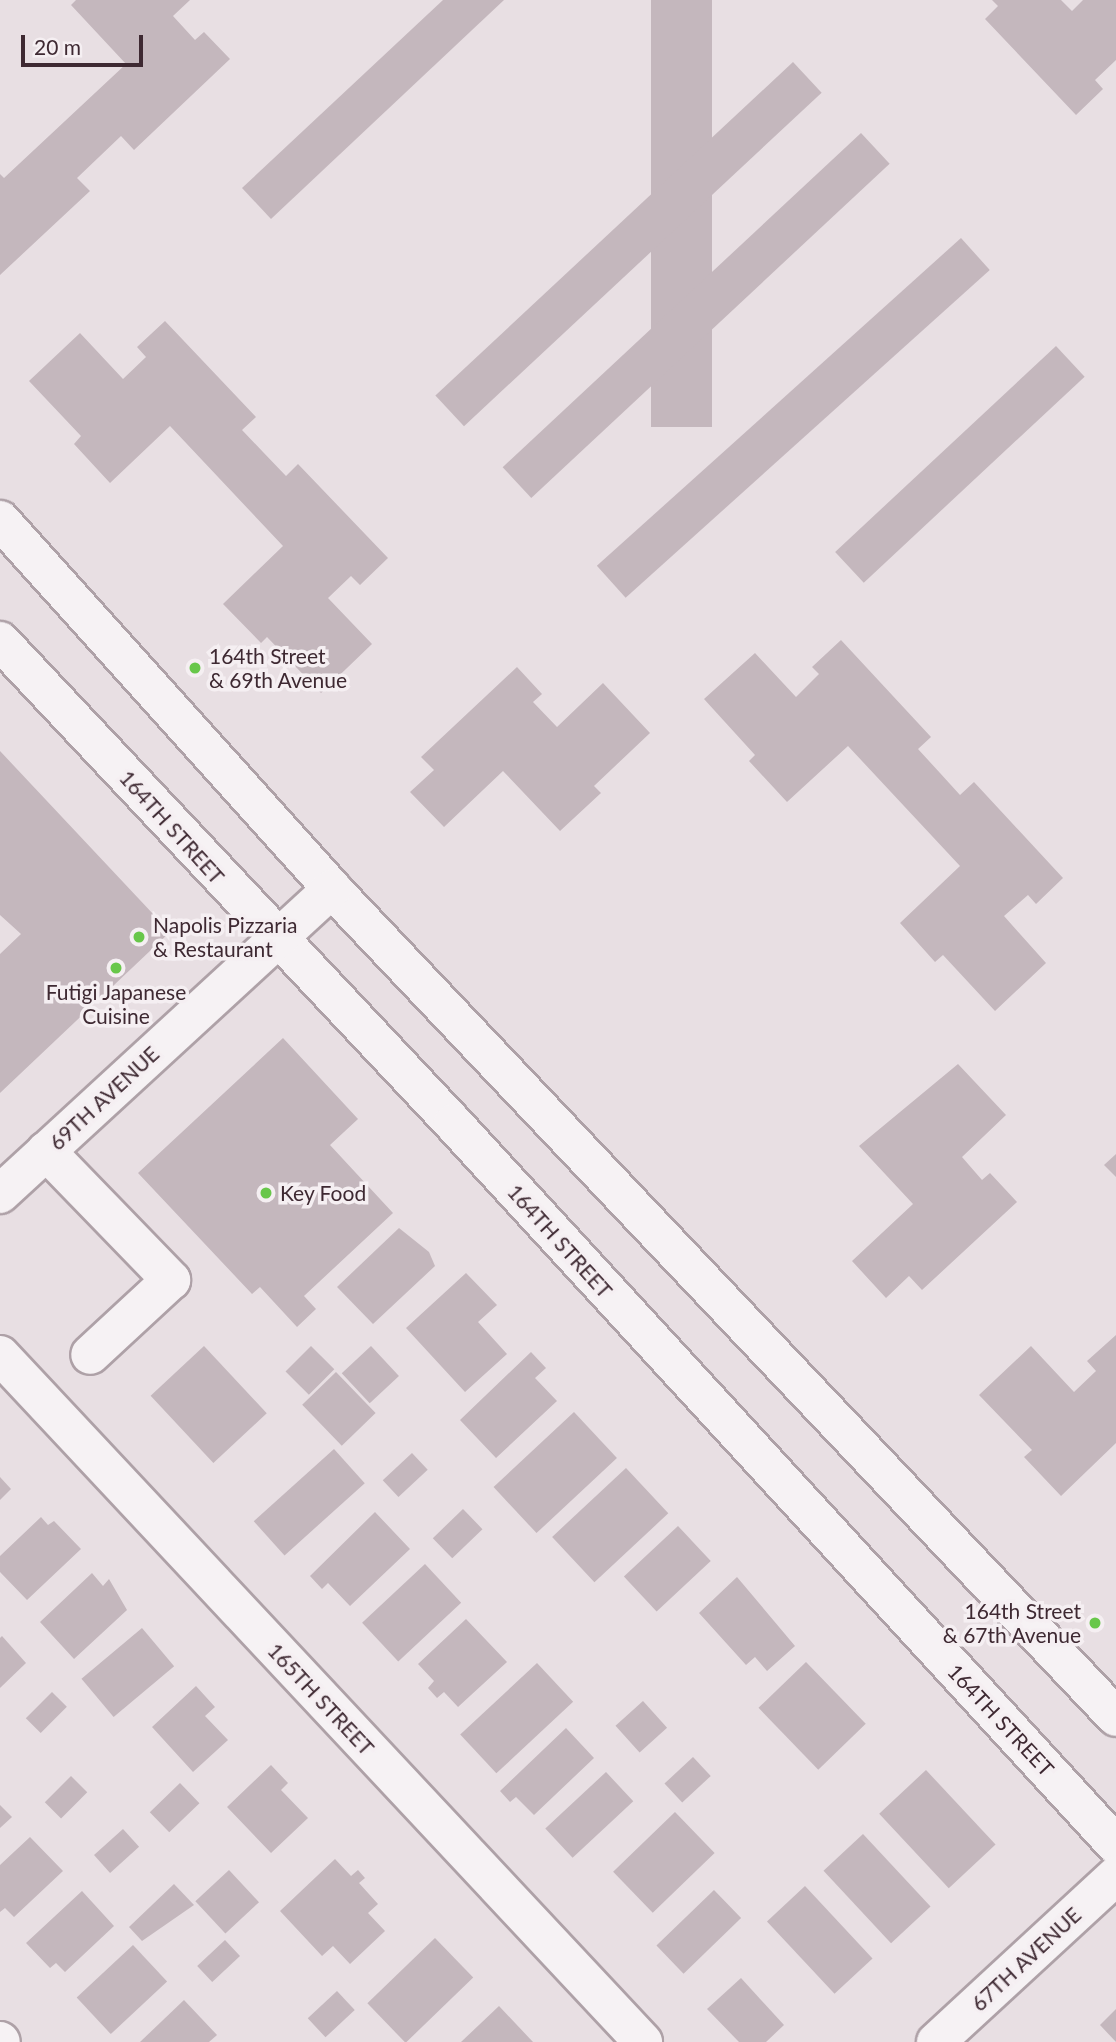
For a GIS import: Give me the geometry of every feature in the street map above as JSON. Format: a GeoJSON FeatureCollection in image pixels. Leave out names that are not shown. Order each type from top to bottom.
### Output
{"type":"FeatureCollection","features":[{"type":"Feature","properties":{"kind":"street"},"geometry":{"type":"LineString","coordinates":[[0,520],[332,889],[1116,1717]]}},
{"type":"Feature","properties":{"kind":"street","name":"164TH STREET"},"geometry":{"type":"LineString","coordinates":[[0,641],[275,941],[453,1123],[1116,1845]]}},
{"type":"Feature","properties":{"kind":"street","name":"69TH AVENUE"},"geometry":{"type":"LineString","coordinates":[[0,1194],[332,889]]}},
{"type":"Feature","properties":{"kind":"street"},"geometry":{"type":"LineString","coordinates":[[46,1151],[171,1280],[90,1355]]}},
{"type":"Feature","properties":{"kind":"street","name":"165TH STREET"},"geometry":{"type":"LineString","coordinates":[[0,1355],[643,2042]]}},
{"type":"Feature","properties":{"kind":"street","name":"67TH AVENUE"},"geometry":{"type":"LineString","coordinates":[[936,2042],[1116,1876]]}},
{"type":"Feature","properties":{"kind":"building"},"geometry":{"type":"Polygon","coordinates":[[[76,0],[190,0],[173,16],[195,40],[204,32],[230,59],[134,150],[121,136],[77,178],[90,191],[0,275],[0,174],[4,178],[126,64],[71,5],[76,0]]]}},
{"type":"Feature","properties":{"kind":"building"},"geometry":{"type":"Polygon","coordinates":[[[443,0],[504,0],[271,219],[242,188],[443,0]]]}},
{"type":"Feature","properties":{"kind":"building"},"geometry":{"type":"Polygon","coordinates":[[[651,0],[712,0],[712,427],[651,427],[651,0]]]}},
{"type":"Feature","properties":{"kind":"building"},"geometry":{"type":"Polygon","coordinates":[[[992,0],[1061,0],[1072,11],[1083,0],[1116,0],[1116,60],[1095,80],[1103,89],[1076,115],[985,19],[998,6],[992,0]]]}},
{"type":"Feature","properties":{"kind":"building"},"geometry":{"type":"Polygon","coordinates":[[[793,62],[822,93],[464,426],[435,395],[793,62]]]}},
{"type":"Feature","properties":{"kind":"building"},"geometry":{"type":"Polygon","coordinates":[[[861,133],[890,164],[531,498],[503,467],[861,133]]]}},
{"type":"Feature","properties":{"kind":"building"},"geometry":{"type":"Polygon","coordinates":[[[961,238],[990,270],[626,598],[597,566],[961,238]]]}},
{"type":"Feature","properties":{"kind":"building"},"geometry":{"type":"Polygon","coordinates":[[[165,321],[256,417],[242,430],[286,476],[298,464],[388,558],[360,585],[351,576],[328,598],[372,644],[321,693],[267,637],[261,643],[223,604],[283,546],[170,426],[110,483],[74,444],[81,436],[29,381],[80,333],[123,379],[146,357],[137,347],[165,321]]]}},
{"type":"Feature","properties":{"kind":"building"},"geometry":{"type":"Polygon","coordinates":[[[1056,346],[1085,377],[864,583],[835,552],[1056,346]]]}},
{"type":"Feature","properties":{"kind":"building"},"geometry":{"type":"Polygon","coordinates":[[[841,640],[931,737],[918,749],[960,795],[974,782],[1063,878],[1036,904],[1028,895],[1004,916],[1046,963],[995,1011],[943,955],[935,962],[900,923],[960,866],[848,746],[787,802],[749,761],[755,755],[704,699],[755,653],[796,697],[819,674],[812,667],[841,640]]]}},
{"type":"Feature","properties":{"kind":"building"},"geometry":{"type":"Polygon","coordinates":[[[517,667],[542,694],[533,702],[557,727],[603,683],[650,733],[594,786],[601,793],[560,831],[503,771],[444,827],[410,792],[434,770],[421,757],[517,667]]]}},
{"type":"Feature","properties":{"kind":"building"},"geometry":{"type":"Polygon","coordinates":[[[0,751],[170,932],[0,1093],[0,954],[21,934],[0,915],[0,751]]]}},
{"type":"Feature","properties":{"kind":"building","name":"Key Food"},"geometry":{"type":"Polygon","coordinates":[[[283,1038],[358,1119],[330,1145],[393,1213],[304,1296],[316,1309],[297,1327],[260,1287],[252,1294],[138,1173],[283,1038]]]}},
{"type":"Feature","properties":{"kind":"building"},"geometry":{"type":"Polygon","coordinates":[[[958,1064],[1006,1115],[962,1157],[982,1180],[990,1173],[1017,1202],[922,1290],[909,1276],[886,1298],[852,1261],[913,1204],[859,1146],[958,1064]]]}},
{"type":"Feature","properties":{"kind":"building"},"geometry":{"type":"Polygon","coordinates":[[[1116,1154],[1116,1177],[1104,1165],[1116,1154]]]}},
{"type":"Feature","properties":{"kind":"building"},"geometry":{"type":"Polygon","coordinates":[[[399,1228],[429,1252],[435,1266],[373,1324],[337,1287],[399,1228]]]}},
{"type":"Feature","properties":{"kind":"building"},"geometry":{"type":"Polygon","coordinates":[[[466,1273],[497,1305],[478,1322],[507,1354],[465,1392],[406,1328],[466,1273]]]}},
{"type":"Feature","properties":{"kind":"building"},"geometry":{"type":"Polygon","coordinates":[[[1116,1335],[1116,1443],[1061,1496],[1024,1457],[1032,1450],[979,1395],[1031,1346],[1074,1392],[1096,1371],[1087,1361],[1116,1335]]]}},
{"type":"Feature","properties":{"kind":"building"},"geometry":{"type":"Polygon","coordinates":[[[204,1346],[267,1413],[213,1463],[151,1396],[204,1346]]]}},
{"type":"Feature","properties":{"kind":"building"},"geometry":{"type":"Polygon","coordinates":[[[311,1346],[334,1369],[309,1395],[286,1371],[311,1346]]]}},
{"type":"Feature","properties":{"kind":"building"},"geometry":{"type":"Polygon","coordinates":[[[371,1346],[399,1376],[370,1403],[342,1373],[371,1346]]]}},
{"type":"Feature","properties":{"kind":"building"},"geometry":{"type":"Polygon","coordinates":[[[531,1352],[546,1368],[535,1378],[557,1401],[496,1458],[460,1420],[531,1352]]]}},
{"type":"Feature","properties":{"kind":"building"},"geometry":{"type":"Polygon","coordinates":[[[336,1372],[376,1413],[342,1446],[302,1405],[336,1372]]]}},
{"type":"Feature","properties":{"kind":"building"},"geometry":{"type":"Polygon","coordinates":[[[574,1412],[617,1458],[537,1533],[494,1487],[574,1412]]]}},
{"type":"Feature","properties":{"kind":"building"},"geometry":{"type":"Polygon","coordinates":[[[334,1449],[365,1483],[285,1555],[254,1521],[334,1449]]]}},
{"type":"Feature","properties":{"kind":"building"},"geometry":{"type":"Polygon","coordinates":[[[412,1453],[428,1470],[398,1497],[383,1480],[412,1453]]]}},
{"type":"Feature","properties":{"kind":"building"},"geometry":{"type":"Polygon","coordinates":[[[626,1468],[668,1513],[594,1582],[552,1537],[626,1468]]]}},
{"type":"Feature","properties":{"kind":"building"},"geometry":{"type":"Polygon","coordinates":[[[0,1477],[11,1489],[0,1500],[0,1477]]]}},
{"type":"Feature","properties":{"kind":"building"},"geometry":{"type":"Polygon","coordinates":[[[463,1509],[482,1529],[452,1558],[433,1538],[463,1509]]]}},
{"type":"Feature","properties":{"kind":"building"},"geometry":{"type":"Polygon","coordinates":[[[375,1512],[410,1549],[350,1606],[328,1583],[322,1589],[310,1576],[375,1512]]]}},
{"type":"Feature","properties":{"kind":"building"},"geometry":{"type":"Polygon","coordinates":[[[41,1517],[48,1525],[54,1521],[81,1549],[27,1600],[0,1572],[0,1556],[41,1517]]]}},
{"type":"Feature","properties":{"kind":"building"},"geometry":{"type":"Polygon","coordinates":[[[678,1526],[711,1561],[657,1612],[624,1576],[678,1526]]]}},
{"type":"Feature","properties":{"kind":"building"},"geometry":{"type":"Polygon","coordinates":[[[425,1564],[461,1603],[398,1661],[362,1623],[425,1564]]]}},
{"type":"Feature","properties":{"kind":"building"},"geometry":{"type":"Polygon","coordinates":[[[92,1573],[103,1586],[109,1579],[127,1610],[74,1659],[40,1622],[92,1573]]]}},
{"type":"Feature","properties":{"kind":"building"},"geometry":{"type":"Polygon","coordinates":[[[737,1577],[795,1646],[767,1671],[755,1657],[746,1665],[699,1613],[737,1577]]]}},
{"type":"Feature","properties":{"kind":"building"},"geometry":{"type":"Polygon","coordinates":[[[466,1619],[507,1662],[458,1707],[444,1692],[437,1698],[428,1688],[434,1681],[418,1664],[466,1619]]]}},
{"type":"Feature","properties":{"kind":"building"},"geometry":{"type":"Polygon","coordinates":[[[142,1628],[174,1666],[114,1717],[81,1679],[142,1628]]]}},
{"type":"Feature","properties":{"kind":"building"},"geometry":{"type":"Polygon","coordinates":[[[2,1636],[26,1663],[0,1688],[0,1638],[2,1636]]]}},
{"type":"Feature","properties":{"kind":"building"},"geometry":{"type":"Polygon","coordinates":[[[806,1662],[866,1724],[818,1770],[759,1708],[806,1662]]]}},
{"type":"Feature","properties":{"kind":"building"},"geometry":{"type":"Polygon","coordinates":[[[537,1663],[573,1702],[496,1773],[460,1735],[537,1663]]]}},
{"type":"Feature","properties":{"kind":"building"},"geometry":{"type":"Polygon","coordinates":[[[196,1686],[215,1707],[205,1716],[228,1740],[193,1772],[152,1727],[196,1686]]]}},
{"type":"Feature","properties":{"kind":"building"},"geometry":{"type":"Polygon","coordinates":[[[52,1692],[67,1707],[41,1733],[26,1718],[52,1692]]]}},
{"type":"Feature","properties":{"kind":"building"},"geometry":{"type":"Polygon","coordinates":[[[643,1701],[667,1728],[640,1753],[616,1726],[643,1701]]]}},
{"type":"Feature","properties":{"kind":"building"},"geometry":{"type":"Polygon","coordinates":[[[566,1728],[594,1758],[534,1815],[516,1797],[510,1802],[500,1791],[566,1728]]]}},
{"type":"Feature","properties":{"kind":"building"},"geometry":{"type":"Polygon","coordinates":[[[693,1757],[711,1776],[682,1803],[664,1784],[693,1757]]]}},
{"type":"Feature","properties":{"kind":"building"},"geometry":{"type":"Polygon","coordinates":[[[271,1765],[288,1783],[281,1790],[308,1818],[271,1853],[227,1807],[271,1765]]]}},
{"type":"Feature","properties":{"kind":"building"},"geometry":{"type":"Polygon","coordinates":[[[926,1770],[996,1845],[949,1888],[879,1814],[926,1770]]]}},
{"type":"Feature","properties":{"kind":"building"},"geometry":{"type":"Polygon","coordinates":[[[606,1772],[633,1801],[573,1858],[545,1829],[606,1772]]]}},
{"type":"Feature","properties":{"kind":"building"},"geometry":{"type":"Polygon","coordinates":[[[71,1776],[87,1792],[61,1818],[45,1802],[71,1776]]]}},
{"type":"Feature","properties":{"kind":"building"},"geometry":{"type":"Polygon","coordinates":[[[180,1783],[199,1803],[169,1832],[150,1812],[180,1783]]]}},
{"type":"Feature","properties":{"kind":"building"},"geometry":{"type":"Polygon","coordinates":[[[0,1805],[12,1817],[0,1828],[0,1805]]]}},
{"type":"Feature","properties":{"kind":"building"},"geometry":{"type":"Polygon","coordinates":[[[675,1812],[715,1853],[653,1913],[613,1872],[675,1812]]]}},
{"type":"Feature","properties":{"kind":"building"},"geometry":{"type":"Polygon","coordinates":[[[123,1829],[139,1847],[110,1873],[94,1855],[123,1829]]]}},
{"type":"Feature","properties":{"kind":"building"},"geometry":{"type":"Polygon","coordinates":[[[863,1834],[931,1906],[891,1943],[824,1871],[863,1834]]]}},
{"type":"Feature","properties":{"kind":"building"},"geometry":{"type":"Polygon","coordinates":[[[30,1837],[63,1871],[14,1917],[5,1908],[0,1912],[0,1865],[30,1837]]]}},
{"type":"Feature","properties":{"kind":"building"},"geometry":{"type":"Polygon","coordinates":[[[335,1859],[351,1876],[358,1870],[365,1878],[359,1883],[378,1904],[368,1913],[385,1931],[350,1964],[333,1946],[322,1956],[280,1911],[335,1859]]]}},
{"type":"Feature","properties":{"kind":"building"},"geometry":{"type":"Polygon","coordinates":[[[229,1870],[259,1902],[225,1934],[195,1901],[229,1870]]]}},
{"type":"Feature","properties":{"kind":"building"},"geometry":{"type":"Polygon","coordinates":[[[174,1884],[194,1905],[142,1941],[129,1927],[174,1884]]]}},
{"type":"Feature","properties":{"kind":"building"},"geometry":{"type":"Polygon","coordinates":[[[805,1886],[873,1958],[834,1994],[767,1921],[805,1886]]]}},
{"type":"Feature","properties":{"kind":"building"},"geometry":{"type":"Polygon","coordinates":[[[714,1890],[741,1918],[684,1974],[656,1946],[714,1890]]]}},
{"type":"Feature","properties":{"kind":"building"},"geometry":{"type":"Polygon","coordinates":[[[82,1891],[114,1926],[65,1972],[56,1963],[50,1968],[26,1943],[82,1891]]]}},
{"type":"Feature","properties":{"kind":"building"},"geometry":{"type":"Polygon","coordinates":[[[435,1938],[473,1978],[406,2042],[367,2003],[435,1938]]]}},
{"type":"Feature","properties":{"kind":"building"},"geometry":{"type":"Polygon","coordinates":[[[225,1940],[240,1956],[212,1982],[197,1966],[225,1940]]]}},
{"type":"Feature","properties":{"kind":"building"},"geometry":{"type":"Polygon","coordinates":[[[133,1945],[167,1982],[111,2034],[77,1998],[133,1945]]]}},
{"type":"Feature","properties":{"kind":"building"},"geometry":{"type":"Polygon","coordinates":[[[741,1978],[784,2025],[766,2042],[739,2042],[707,2009],[741,1978]]]}},
{"type":"Feature","properties":{"kind":"building"},"geometry":{"type":"Polygon","coordinates":[[[337,1991],[355,2010],[325,2037],[308,2018],[337,1991]]]}},
{"type":"Feature","properties":{"kind":"building"},"geometry":{"type":"Polygon","coordinates":[[[184,2000],[217,2035],[209,2042],[140,2042],[184,2000]]]}},
{"type":"Feature","properties":{"kind":"building"},"geometry":{"type":"Polygon","coordinates":[[[499,2006],[533,2042],[461,2042],[499,2006]]]}},
{"type":"Feature","properties":{"kind":"building"},"geometry":{"type":"Polygon","coordinates":[[[1116,2009],[1116,2042],[1100,2025],[1116,2009]]]}},
{"type":"Feature","properties":{"kind":"place","name":"164th Street & 69th Avenue"},"geometry":{"type":"Point","coordinates":[195,668]}},
{"type":"Feature","properties":{"kind":"place","name":"Napolis Pizzaria & Restaurant"},"geometry":{"type":"Point","coordinates":[139,937]}},
{"type":"Feature","properties":{"kind":"place","name":"Futigi Japanese Cuisine"},"geometry":{"type":"Point","coordinates":[116,968]}},
{"type":"Feature","properties":{"kind":"place","name":"Key Food"},"geometry":{"type":"Point","coordinates":[266,1193]}},
{"type":"Feature","properties":{"kind":"place","name":"164th Street & 67th Avenue"},"geometry":{"type":"Point","coordinates":[1095,1623]}}]}
